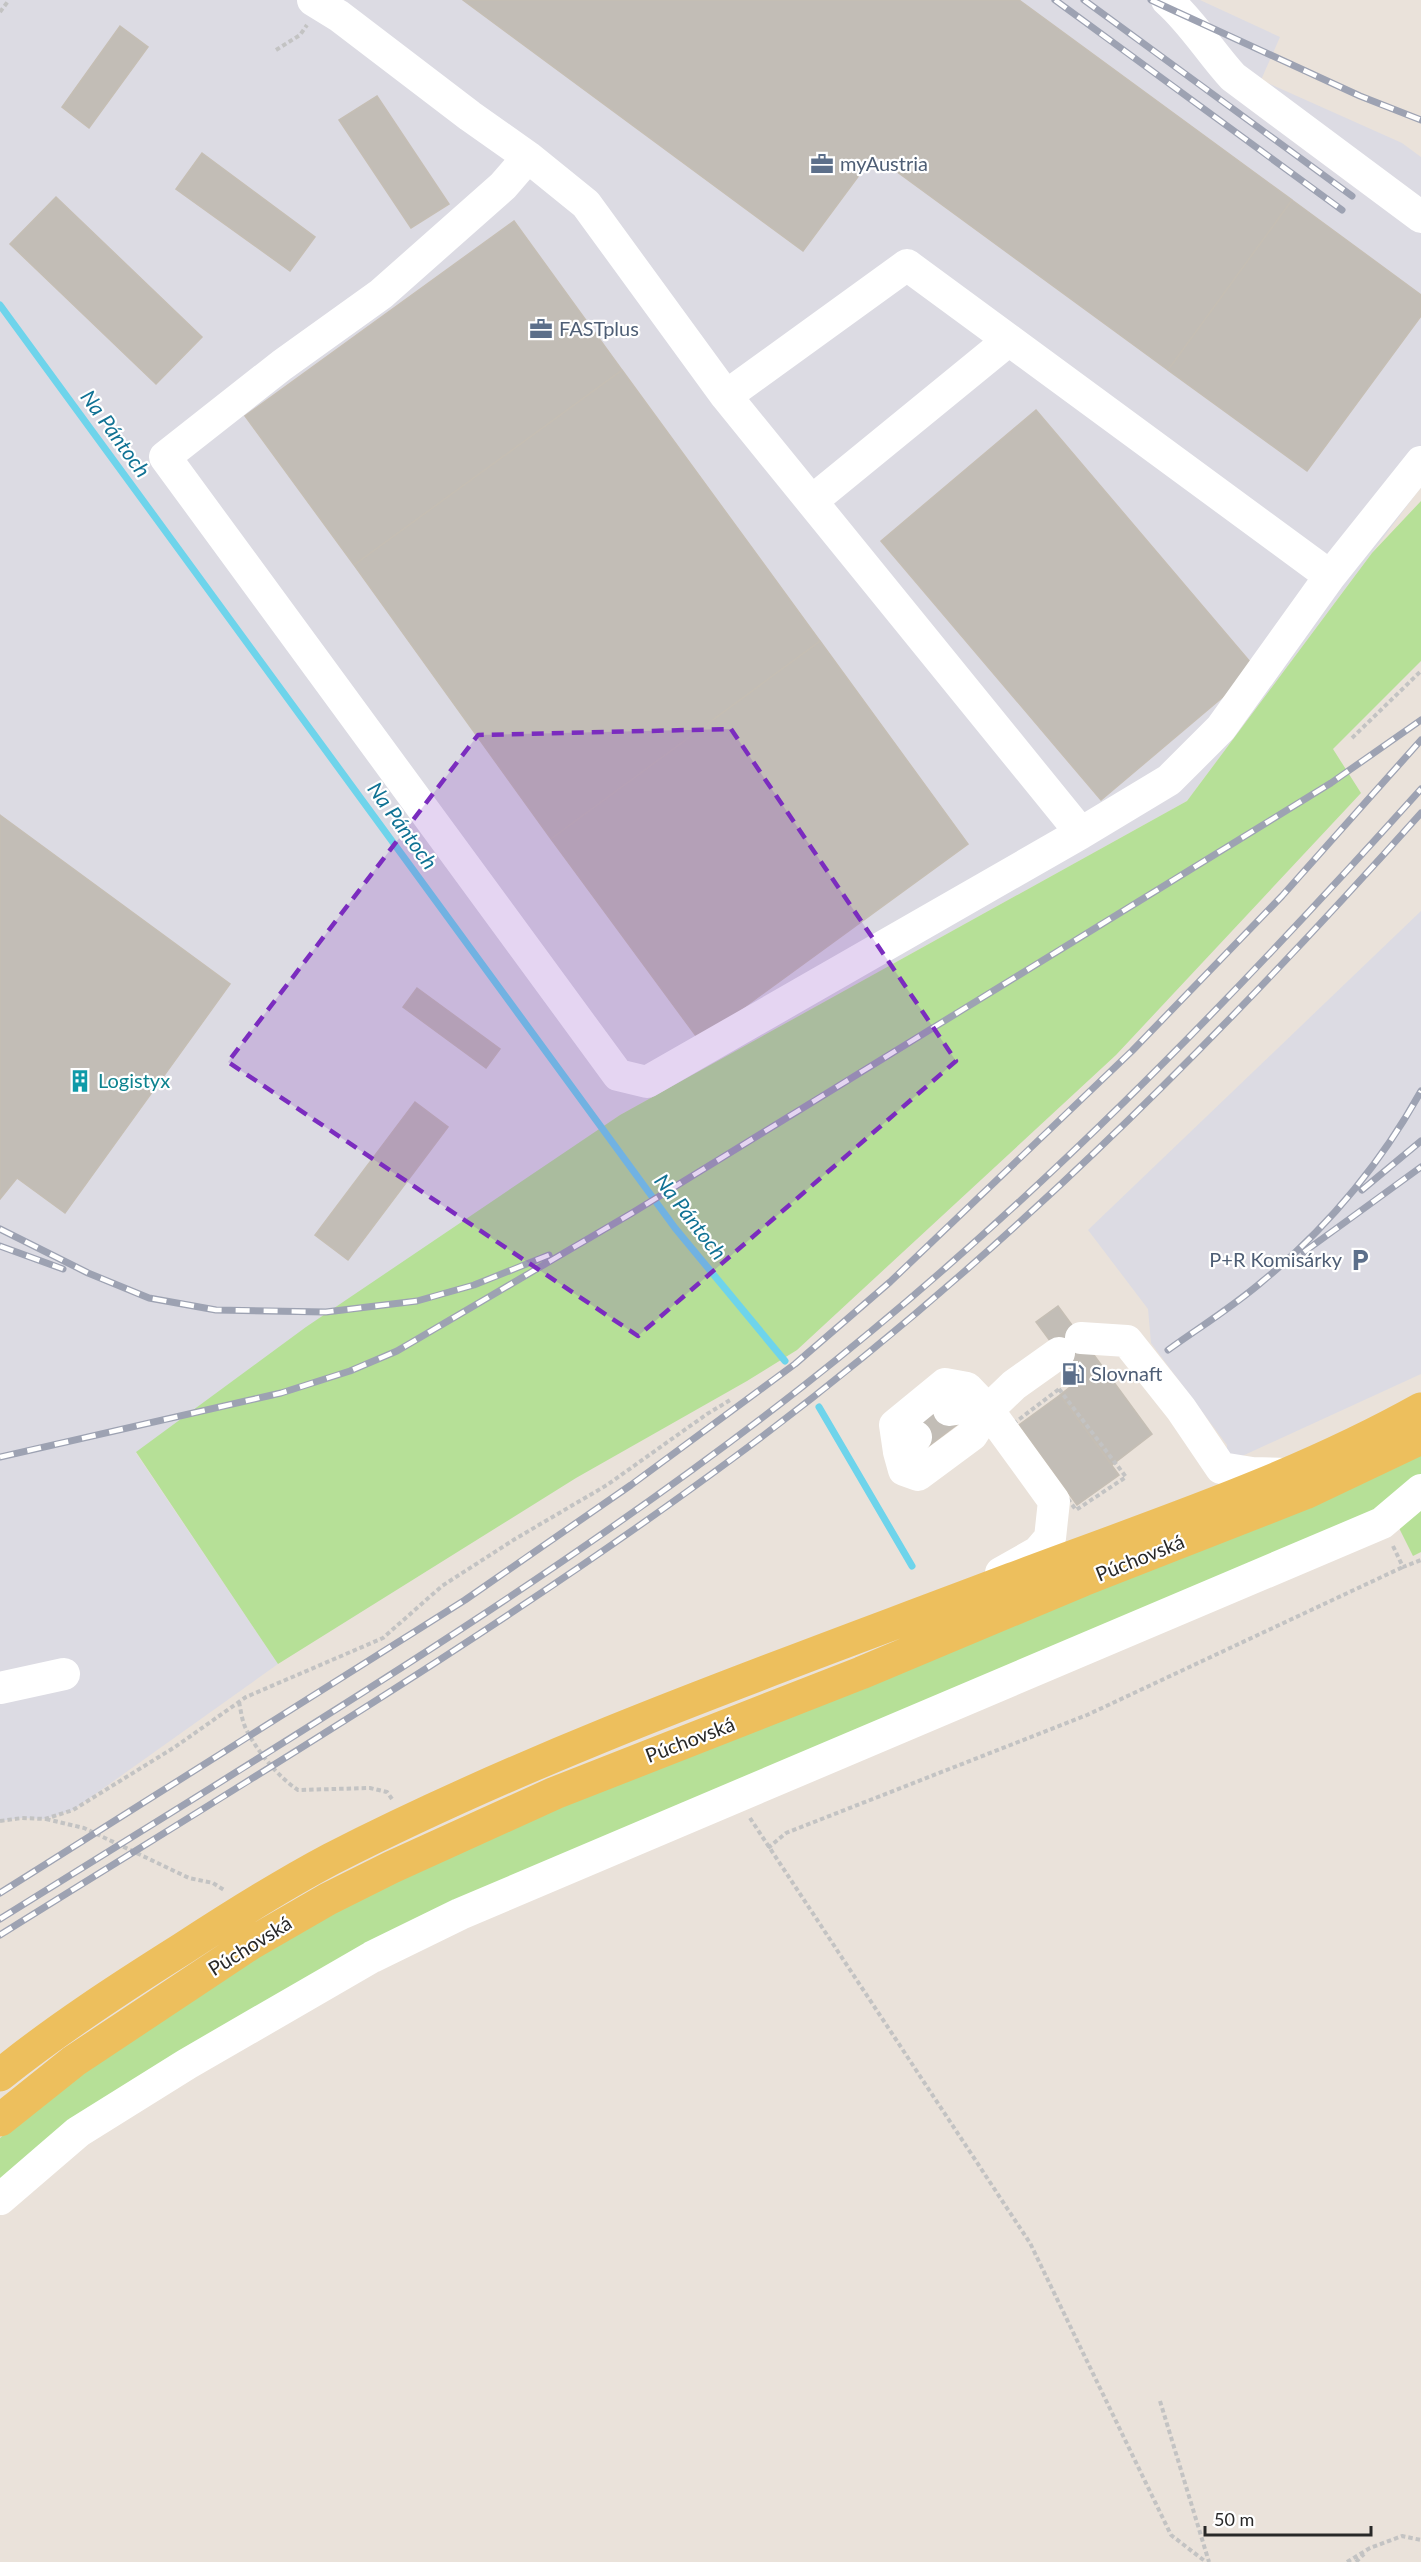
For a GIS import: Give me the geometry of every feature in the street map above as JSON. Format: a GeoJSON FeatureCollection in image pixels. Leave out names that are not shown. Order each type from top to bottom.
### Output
{"type":"FeatureCollection","features":[{"type":"Feature","properties":{"kind":"main road","name":"Púchovská"},"geometry":{"type":"LineString","coordinates":[[0,2075],[132,1981],[261,1899],[328,1861],[412,1819],[605,1735],[1291,1474],[1421,1409]]}},
{"type":"Feature","properties":{"kind":"main road","name":"Púchovská"},"geometry":{"type":"LineString","coordinates":[[0,2120],[74,2061],[250,1944],[328,1899],[392,1868],[555,1793],[1305,1493],[1421,1438]]}},
{"type":"Feature","properties":{"kind":"lane"},"geometry":{"type":"LineString","coordinates":[[1167,0],[1183,15],[1233,77],[1421,217]]}},
{"type":"Feature","properties":{"kind":"lane"},"geometry":{"type":"LineString","coordinates":[[312,11],[339,16],[470,116],[528,157],[586,204],[726,396],[1081,833]]}},
{"type":"Feature","properties":{"kind":"lane"},"geometry":{"type":"LineString","coordinates":[[528,157],[503,186],[381,294],[282,365],[165,457],[618,1075],[647,1082],[1081,833],[1169,780],[1221,728],[1330,576],[1421,462]]}},
{"type":"Feature","properties":{"kind":"lane"},"geometry":{"type":"LineString","coordinates":[[726,396],[907,265],[1330,576]]}},
{"type":"Feature","properties":{"kind":"lane"},"geometry":{"type":"LineString","coordinates":[[812,501],[1009,340]]}},
{"type":"Feature","properties":{"kind":"lane"},"geometry":{"type":"LineString","coordinates":[[889,1626],[1008,1570],[1038,1552],[1050,1538],[1054,1501],[988,1410],[967,1388],[945,1384],[895,1425],[908,1444],[904,1470],[918,1475],[972,1435],[988,1410],[1014,1385],[1070,1346],[1127,1341],[1181,1409],[1221,1468],[1252,1473],[1291,1474]]}},
{"type":"Feature","properties":{"kind":"lane"},"geometry":{"type":"LineString","coordinates":[[950,1410],[970,1407],[988,1410]]}},
{"type":"Feature","properties":{"kind":"lane"},"geometry":{"type":"LineString","coordinates":[[0,2199],[78,2132],[187,2064],[372,1957],[460,1914],[1382,1523],[1421,1490]]}},
{"type":"Feature","properties":{"kind":"lane"},"geometry":{"type":"LineString","coordinates":[[0,1688],[64,1674]]}},
{"type":"Feature","properties":{"kind":"path"},"geometry":{"type":"LineString","coordinates":[[0,12],[9,0]]}},
{"type":"Feature","properties":{"kind":"path"},"geometry":{"type":"LineString","coordinates":[[276,50],[300,34],[312,11]]}},
{"type":"Feature","properties":{"kind":"path"},"geometry":{"type":"LineString","coordinates":[[1352,738],[1421,671]]}},
{"type":"Feature","properties":{"kind":"path"},"geometry":{"type":"LineString","coordinates":[[1059,1389],[1126,1477],[1076,1510],[1012,1424],[1059,1389]]}},
{"type":"Feature","properties":{"kind":"path"},"geometry":{"type":"LineString","coordinates":[[45,1819],[73,1810],[175,1747],[246,1697],[383,1638],[442,1586],[515,1539],[607,1485],[707,1413],[732,1400]]}},
{"type":"Feature","properties":{"kind":"path"},"geometry":{"type":"LineString","coordinates":[[1382,1523],[1403,1568]]}},
{"type":"Feature","properties":{"kind":"path"},"geometry":{"type":"LineString","coordinates":[[768,1848],[786,1833],[1088,1715],[1421,1560]]}},
{"type":"Feature","properties":{"kind":"path"},"geometry":{"type":"LineString","coordinates":[[239,1702],[245,1728],[288,1784],[298,1790],[370,1788],[387,1792],[395,1802]]}},
{"type":"Feature","properties":{"kind":"path"},"geometry":{"type":"LineString","coordinates":[[738,1796],[768,1848],[1030,2243],[1171,2535],[1207,2562]]}},
{"type":"Feature","properties":{"kind":"path"},"geometry":{"type":"LineString","coordinates":[[0,1821],[22,1818],[45,1819],[84,1828],[189,1878],[213,1883],[226,1891]]}},
{"type":"Feature","properties":{"kind":"path"},"geometry":{"type":"LineString","coordinates":[[1160,2401],[1207,2562]]}},
{"type":"Feature","properties":{"kind":"path"},"geometry":{"type":"LineString","coordinates":[[1347,2562],[1370,2548],[1402,2536],[1421,2540]]}},
{"type":"Feature","properties":{"kind":"path"},"geometry":{"type":"LineString","coordinates":[[1356,2562],[1370,2548]]}},
{"type":"Feature","properties":{"kind":"highlighted area"},"geometry":{"type":"Polygon","coordinates":[[[731,729],[956,1061],[638,1336],[228,1062],[478,735],[731,729]]]}},
{"type":"Feature","properties":{"kind":"shaded area"},"geometry":{"type":"Polygon","coordinates":[[[0,0],[1200,0],[1280,37],[1261,80],[1402,143],[1421,157],[1421,487],[1187,801],[620,1115],[136,1453],[278,1664],[73,1810],[45,1819],[22,1818],[0,1821],[0,0]]]}},
{"type":"Feature","properties":{"kind":"shaded area"},"geometry":{"type":"Polygon","coordinates":[[[1421,911],[1421,1374],[1227,1463],[1227,1445],[1151,1343],[1148,1309],[1088,1230],[1421,911]]]}},
{"type":"Feature","properties":{"kind":"green space"},"geometry":{"type":"Polygon","coordinates":[[[1421,501],[1421,661],[1333,749],[1361,793],[1116,1055],[797,1350],[576,1478],[278,1664],[136,1452],[306,1327],[620,1115],[1187,801],[1372,553],[1421,501]]]}},
{"type":"Feature","properties":{"kind":"green space"},"geometry":{"type":"Polygon","coordinates":[[[1421,1455],[1421,1480],[1381,1509],[417,1923],[0,2187],[0,2138],[73,2079],[225,1974],[372,1891],[493,1835],[1421,1455]]]}},
{"type":"Feature","properties":{"kind":"green space"},"geometry":{"type":"Polygon","coordinates":[[[1421,1506],[1421,1552],[1413,1556],[1398,1526],[1421,1506]]]}},
{"type":"Feature","properties":{"kind":"building"},"geometry":{"type":"Polygon","coordinates":[[[463,0],[1019,0],[1292,200],[1168,370],[874,155],[803,251],[463,0]]]}},
{"type":"Feature","properties":{"kind":"building"},"geometry":{"type":"Polygon","coordinates":[[[120,26],[148,47],[89,128],[62,107],[120,26]]]}},
{"type":"Feature","properties":{"kind":"building"},"geometry":{"type":"Polygon","coordinates":[[[377,96],[449,204],[411,228],[339,120],[377,96]]]}},
{"type":"Feature","properties":{"kind":"building"},"geometry":{"type":"Polygon","coordinates":[[[202,153],[315,237],[290,271],[176,189],[202,153]]]}},
{"type":"Feature","properties":{"kind":"building"},"geometry":{"type":"Polygon","coordinates":[[[56,197],[202,337],[156,384],[10,244],[56,197]]]}},
{"type":"Feature","properties":{"kind":"building"},"geometry":{"type":"Polygon","coordinates":[[[1292,200],[1421,295],[1421,316],[1307,471],[1168,370],[1292,200]]]}},
{"type":"Feature","properties":{"kind":"building"},"geometry":{"type":"Polygon","coordinates":[[[514,221],[622,370],[354,565],[245,416],[514,221]]]}},
{"type":"Feature","properties":{"kind":"building"},"geometry":{"type":"Polygon","coordinates":[[[622,370],[820,641],[551,839],[354,565],[622,370]]]}},
{"type":"Feature","properties":{"kind":"building"},"geometry":{"type":"Polygon","coordinates":[[[1036,410],[1256,669],[1101,800],[881,541],[1036,410]]]}},
{"type":"Feature","properties":{"kind":"building"},"geometry":{"type":"Polygon","coordinates":[[[820,641],[968,844],[699,1040],[551,839],[820,641]]]}},
{"type":"Feature","properties":{"kind":"building","name":"Logistyx"},"geometry":{"type":"Polygon","coordinates":[[[0,815],[230,984],[65,1213],[17,1178],[0,1199],[0,815]]]}},
{"type":"Feature","properties":{"kind":"building"},"geometry":{"type":"Polygon","coordinates":[[[417,988],[500,1049],[486,1068],[403,1007],[417,988]]]}},
{"type":"Feature","properties":{"kind":"building"},"geometry":{"type":"Polygon","coordinates":[[[415,1102],[448,1127],[348,1260],[315,1235],[415,1102]]]}},
{"type":"Feature","properties":{"kind":"building"},"geometry":{"type":"Polygon","coordinates":[[[1058,1306],[1152,1434],[1112,1465],[1060,1395],[1079,1380],[1036,1322],[1058,1306]]]}},
{"type":"Feature","properties":{"kind":"building"},"geometry":{"type":"Polygon","coordinates":[[[1060,1395],[1119,1475],[1077,1505],[1019,1425],[1060,1395]]]}},
{"type":"Feature","properties":{"kind":"building"},"geometry":{"type":"Polygon","coordinates":[[[942,1400],[959,1423],[925,1449],[908,1426],[942,1400]]]}},
{"type":"Feature","properties":{"kind":"waterway","name":"Na Pántoch"},"geometry":{"type":"LineString","coordinates":[[0,305],[675,1228],[785,1361]]}},
{"type":"Feature","properties":{"kind":"waterway","name":"Na Pántoch"},"geometry":{"type":"LineString","coordinates":[[819,1407],[912,1566]]}},
{"type":"Feature","properties":{"kind":"railway"},"geometry":{"type":"LineString","coordinates":[[1055,0],[1342,210]]}},
{"type":"Feature","properties":{"kind":"railway"},"geometry":{"type":"LineString","coordinates":[[1084,0],[1352,196]]}},
{"type":"Feature","properties":{"kind":"railway"},"geometry":{"type":"LineString","coordinates":[[1151,0],[1360,96],[1421,120]]}},
{"type":"Feature","properties":{"kind":"railway"},"geometry":{"type":"LineString","coordinates":[[0,1457],[281,1393],[350,1371],[397,1351],[632,1213],[1331,783],[1421,720]]}},
{"type":"Feature","properties":{"kind":"railway"},"geometry":{"type":"LineString","coordinates":[[0,1893],[465,1600],[631,1485],[795,1364],[890,1282],[1132,1051],[1282,896],[1421,740]]}},
{"type":"Feature","properties":{"kind":"railway"},"geometry":{"type":"LineString","coordinates":[[0,1919],[307,1728],[509,1598],[706,1460],[802,1387],[967,1249],[1125,1102],[1275,948],[1421,789]]}},
{"type":"Feature","properties":{"kind":"railway"},"geometry":{"type":"LineString","coordinates":[[0,1935],[373,1703],[557,1582],[736,1456],[830,1384],[920,1310],[1095,1152],[1261,986],[1421,813]]}},
{"type":"Feature","properties":{"kind":"railway"},"geometry":{"type":"LineString","coordinates":[[1168,1350],[1253,1290],[1310,1238],[1371,1168],[1421,1091]]}},
{"type":"Feature","properties":{"kind":"railway"},"geometry":{"type":"LineString","coordinates":[[1362,1190],[1421,1141]]}},
{"type":"Feature","properties":{"kind":"railway"},"geometry":{"type":"LineString","coordinates":[[1304,1252],[1421,1167]]}},
{"type":"Feature","properties":{"kind":"railway"},"geometry":{"type":"LineString","coordinates":[[0,1229],[88,1273],[149,1298],[216,1310],[326,1312],[417,1301],[474,1285],[549,1255]]}},
{"type":"Feature","properties":{"kind":"railway"},"geometry":{"type":"LineString","coordinates":[[0,1246],[63,1269]]}},
{"type":"Feature","properties":{"kind":"place","name":"myAustria"},"geometry":{"type":"Point","coordinates":[822,164]}},
{"type":"Feature","properties":{"kind":"place","name":"FASTplus"},"geometry":{"type":"Point","coordinates":[541,329]}},
{"type":"Feature","properties":{"kind":"place","name":"Logistyx"},"geometry":{"type":"Point","coordinates":[80,1081]}},
{"type":"Feature","properties":{"kind":"place","name":"P+R Komisárky"},"geometry":{"type":"Point","coordinates":[1360,1260]}},
{"type":"Feature","properties":{"kind":"place","name":"Slovnaft"},"geometry":{"type":"Point","coordinates":[1073,1374]}}]}
